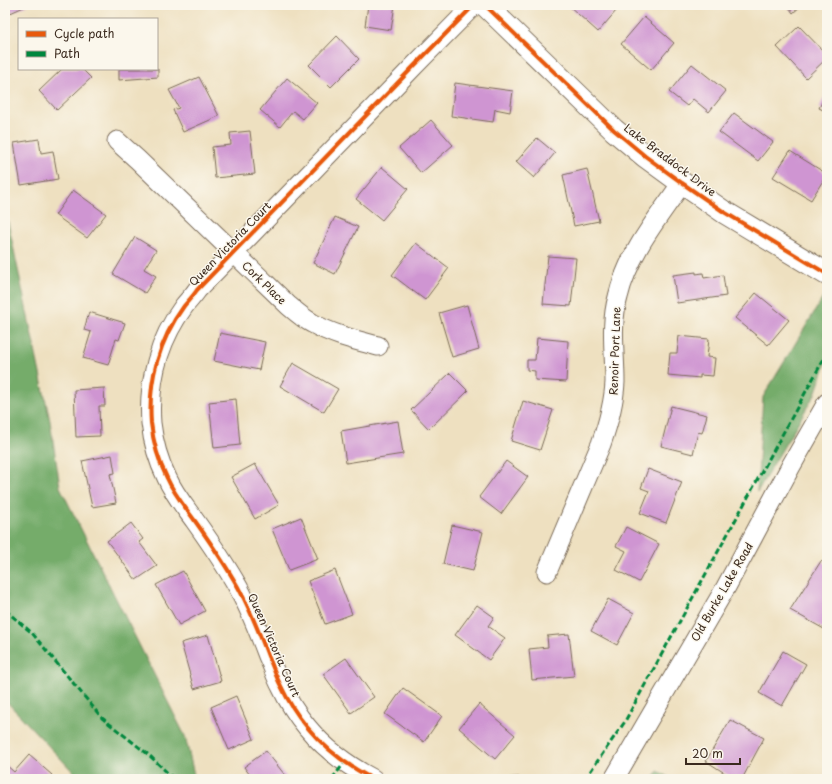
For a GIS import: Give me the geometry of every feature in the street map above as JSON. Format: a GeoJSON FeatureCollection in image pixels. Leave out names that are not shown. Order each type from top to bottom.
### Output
{"type":"FeatureCollection","features":[{"type":"Feature","properties":{"kind":"street","name":"Queen Victoria Court"},"geometry":{"type":"LineString","coordinates":[[373,779],[357,770],[317,739],[294,708],[281,686],[254,620],[237,586],[212,546],[176,494],[160,463],[151,423],[151,394],[155,366],[167,334],[184,306],[197,290],[474,5]]}},
{"type":"Feature","properties":{"kind":"street","name":"Lake Braddock Drive"},"geometry":{"type":"LineString","coordinates":[[485,5],[614,130],[645,156],[724,212],[827,274]]}},
{"type":"Feature","properties":{"kind":"street","name":"Cork Place"},"geometry":{"type":"LineString","coordinates":[[117,141],[289,306],[310,322],[328,332],[378,346]]}},
{"type":"Feature","properties":{"kind":"street","name":"Renoir Port Lane"},"geometry":{"type":"LineString","coordinates":[[547,572],[601,444],[608,423],[613,401],[615,382],[613,333],[614,317],[617,298],[623,279],[638,246],[682,183]]}},
{"type":"Feature","properties":{"kind":"street","name":"Old Burke Lake Road"},"geometry":{"type":"LineString","coordinates":[[614,779],[726,587],[791,466],[827,404]]}},
{"type":"Feature","properties":{"kind":"green space"},"geometry":{"type":"Polygon","coordinates":[[[5,218],[8,222],[50,421],[60,487],[185,736],[195,779],[80,779],[5,700],[5,218]]]}},
{"type":"Feature","properties":{"kind":"green space"},"geometry":{"type":"Polygon","coordinates":[[[824,296],[827,298],[827,361],[815,394],[757,492],[763,397],[824,296]]]}},
{"type":"Feature","properties":{"kind":"green space"},"geometry":{"type":"Polygon","coordinates":[[[658,771],[672,779],[653,779],[658,771]]]}},
{"type":"Feature","properties":{"kind":"building"},"geometry":{"type":"Polygon","coordinates":[[[5,5],[28,5],[6,15],[5,5]]]}},
{"type":"Feature","properties":{"kind":"building"},"geometry":{"type":"Polygon","coordinates":[[[368,5],[395,5],[391,30],[365,26],[368,5]]]}},
{"type":"Feature","properties":{"kind":"building"},"geometry":{"type":"Polygon","coordinates":[[[568,5],[610,5],[616,11],[598,32],[568,5]]]}},
{"type":"Feature","properties":{"kind":"building"},"geometry":{"type":"Polygon","coordinates":[[[787,5],[802,5],[793,13],[787,5]]]}},
{"type":"Feature","properties":{"kind":"building"},"geometry":{"type":"Polygon","coordinates":[[[644,17],[674,43],[651,70],[621,44],[644,17]]]}},
{"type":"Feature","properties":{"kind":"building"},"geometry":{"type":"Polygon","coordinates":[[[799,26],[827,55],[827,58],[806,78],[777,47],[799,26]]]}},
{"type":"Feature","properties":{"kind":"building"},"geometry":{"type":"Polygon","coordinates":[[[337,36],[359,59],[331,87],[309,65],[337,36]]]}},
{"type":"Feature","properties":{"kind":"building"},"geometry":{"type":"Polygon","coordinates":[[[692,64],[726,91],[709,112],[693,99],[687,106],[669,92],[692,64]]]}},
{"type":"Feature","properties":{"kind":"building"},"geometry":{"type":"Polygon","coordinates":[[[61,70],[83,70],[91,78],[57,110],[39,91],[61,70]]]}},
{"type":"Feature","properties":{"kind":"building"},"geometry":{"type":"Polygon","coordinates":[[[119,70],[158,70],[158,77],[119,80],[119,70]]]}},
{"type":"Feature","properties":{"kind":"building"},"geometry":{"type":"Polygon","coordinates":[[[199,77],[219,116],[183,132],[173,110],[179,108],[169,90],[199,77]]]}},
{"type":"Feature","properties":{"kind":"building"},"geometry":{"type":"Polygon","coordinates":[[[287,78],[317,103],[303,119],[293,111],[280,127],[260,110],[287,78]]]}},
{"type":"Feature","properties":{"kind":"building"},"geometry":{"type":"Polygon","coordinates":[[[455,83],[513,91],[510,112],[495,109],[493,122],[451,116],[455,83]]]}},
{"type":"Feature","properties":{"kind":"building"},"geometry":{"type":"Polygon","coordinates":[[[827,92],[827,112],[819,108],[827,92]]]}},
{"type":"Feature","properties":{"kind":"building"},"geometry":{"type":"Polygon","coordinates":[[[734,113],[773,142],[758,161],[719,132],[734,113]]]}},
{"type":"Feature","properties":{"kind":"building"},"geometry":{"type":"Polygon","coordinates":[[[431,120],[453,145],[421,173],[399,148],[431,120]]]}},
{"type":"Feature","properties":{"kind":"building"},"geometry":{"type":"Polygon","coordinates":[[[250,131],[255,174],[215,178],[212,147],[231,145],[230,133],[250,131]]]}},
{"type":"Feature","properties":{"kind":"building"},"geometry":{"type":"Polygon","coordinates":[[[537,138],[555,153],[534,178],[516,162],[537,138]]]}},
{"type":"Feature","properties":{"kind":"building"},"geometry":{"type":"Polygon","coordinates":[[[39,139],[41,153],[53,151],[58,179],[21,185],[14,143],[39,139]]]}},
{"type":"Feature","properties":{"kind":"building"},"geometry":{"type":"Polygon","coordinates":[[[790,151],[827,174],[811,200],[773,177],[790,151]]]}},
{"type":"Feature","properties":{"kind":"building"},"geometry":{"type":"Polygon","coordinates":[[[382,167],[408,189],[382,220],[356,199],[382,167]]]}},
{"type":"Feature","properties":{"kind":"building"},"geometry":{"type":"Polygon","coordinates":[[[587,169],[599,221],[574,226],[563,175],[587,169]]]}},
{"type":"Feature","properties":{"kind":"building"},"geometry":{"type":"Polygon","coordinates":[[[73,190],[106,214],[87,238],[55,215],[73,190]]]}},
{"type":"Feature","properties":{"kind":"building"},"geometry":{"type":"Polygon","coordinates":[[[335,217],[358,227],[335,274],[313,263],[335,217]]]}},
{"type":"Feature","properties":{"kind":"building"},"geometry":{"type":"Polygon","coordinates":[[[135,237],[156,250],[144,269],[156,276],[145,293],[113,274],[135,237]]]}},
{"type":"Feature","properties":{"kind":"building"},"geometry":{"type":"Polygon","coordinates":[[[416,243],[449,268],[425,300],[392,275],[416,243]]]}},
{"type":"Feature","properties":{"kind":"building"},"geometry":{"type":"Polygon","coordinates":[[[548,256],[576,258],[571,306],[543,304],[548,256]]]}},
{"type":"Feature","properties":{"kind":"building"},"geometry":{"type":"Polygon","coordinates":[[[696,272],[696,274],[703,273],[704,278],[723,275],[726,296],[677,303],[673,275],[696,272]]]}},
{"type":"Feature","properties":{"kind":"building"},"geometry":{"type":"Polygon","coordinates":[[[756,293],[789,320],[768,345],[735,318],[756,293]]]}},
{"type":"Feature","properties":{"kind":"building"},"geometry":{"type":"Polygon","coordinates":[[[467,305],[479,349],[452,357],[439,313],[467,305]]]}},
{"type":"Feature","properties":{"kind":"building"},"geometry":{"type":"Polygon","coordinates":[[[89,312],[125,323],[119,340],[116,339],[108,365],[83,358],[91,332],[84,330],[89,312]]]}},
{"type":"Feature","properties":{"kind":"building"},"geometry":{"type":"Polygon","coordinates":[[[220,333],[265,342],[259,370],[214,361],[220,333]]]}},
{"type":"Feature","properties":{"kind":"building"},"geometry":{"type":"Polygon","coordinates":[[[679,336],[709,339],[707,357],[715,358],[713,376],[700,375],[700,378],[668,375],[670,353],[677,353],[679,336]]]}},
{"type":"Feature","properties":{"kind":"building"},"geometry":{"type":"Polygon","coordinates":[[[537,338],[568,341],[566,382],[535,380],[535,371],[527,370],[527,360],[535,360],[537,338]]]}},
{"type":"Feature","properties":{"kind":"building"},"geometry":{"type":"Polygon","coordinates":[[[293,363],[338,389],[324,412],[280,386],[293,363]]]}},
{"type":"Feature","properties":{"kind":"building"},"geometry":{"type":"Polygon","coordinates":[[[450,373],[468,391],[429,429],[411,410],[450,373]]]}},
{"type":"Feature","properties":{"kind":"building"},"geometry":{"type":"Polygon","coordinates":[[[104,388],[105,406],[99,406],[100,436],[76,437],[74,390],[104,388]]]}},
{"type":"Feature","properties":{"kind":"building"},"geometry":{"type":"Polygon","coordinates":[[[236,399],[240,445],[214,448],[209,402],[236,399]]]}},
{"type":"Feature","properties":{"kind":"building"},"geometry":{"type":"Polygon","coordinates":[[[523,401],[553,410],[540,450],[511,441],[523,401]]]}},
{"type":"Feature","properties":{"kind":"building"},"geometry":{"type":"Polygon","coordinates":[[[671,406],[707,415],[702,433],[698,432],[693,454],[661,446],[671,406]]]}},
{"type":"Feature","properties":{"kind":"building"},"geometry":{"type":"Polygon","coordinates":[[[398,421],[403,454],[346,463],[341,431],[398,421]]]}},
{"type":"Feature","properties":{"kind":"building"},"geometry":{"type":"Polygon","coordinates":[[[112,455],[115,473],[110,474],[116,503],[92,507],[82,461],[112,455]]]}},
{"type":"Feature","properties":{"kind":"building"},"geometry":{"type":"Polygon","coordinates":[[[506,461],[528,477],[501,514],[479,497],[506,461]]]}},
{"type":"Feature","properties":{"kind":"building"},"geometry":{"type":"Polygon","coordinates":[[[255,464],[279,505],[255,519],[231,477],[255,464]]]}},
{"type":"Feature","properties":{"kind":"building"},"geometry":{"type":"Polygon","coordinates":[[[648,469],[682,482],[666,523],[640,513],[649,491],[641,488],[648,469]]]}},
{"type":"Feature","properties":{"kind":"building"},"geometry":{"type":"Polygon","coordinates":[[[301,517],[318,559],[289,570],[272,529],[301,517]]]}},
{"type":"Feature","properties":{"kind":"building"},"geometry":{"type":"Polygon","coordinates":[[[131,523],[143,539],[139,542],[157,566],[136,580],[107,541],[131,523]]]}},
{"type":"Feature","properties":{"kind":"building"},"geometry":{"type":"Polygon","coordinates":[[[452,525],[483,532],[473,571],[443,564],[452,525]]]}},
{"type":"Feature","properties":{"kind":"building"},"geometry":{"type":"Polygon","coordinates":[[[626,527],[659,544],[639,582],[616,570],[626,551],[616,546],[626,527]]]}},
{"type":"Feature","properties":{"kind":"building"},"geometry":{"type":"Polygon","coordinates":[[[821,561],[827,564],[827,624],[824,629],[790,610],[821,561]]]}},
{"type":"Feature","properties":{"kind":"building"},"geometry":{"type":"Polygon","coordinates":[[[335,570],[352,614],[325,624],[308,581],[335,570]]]}},
{"type":"Feature","properties":{"kind":"building"},"geometry":{"type":"Polygon","coordinates":[[[183,571],[205,611],[179,625],[156,585],[183,571]]]}},
{"type":"Feature","properties":{"kind":"building"},"geometry":{"type":"Polygon","coordinates":[[[608,599],[634,613],[617,645],[591,631],[608,599]]]}},
{"type":"Feature","properties":{"kind":"building"},"geometry":{"type":"Polygon","coordinates":[[[477,605],[494,617],[488,626],[505,638],[489,660],[455,635],[477,605]]]}},
{"type":"Feature","properties":{"kind":"building"},"geometry":{"type":"Polygon","coordinates":[[[569,634],[574,676],[532,680],[529,649],[548,647],[547,636],[569,634]]]}},
{"type":"Feature","properties":{"kind":"building"},"geometry":{"type":"Polygon","coordinates":[[[208,635],[221,681],[194,689],[181,643],[208,635]]]}},
{"type":"Feature","properties":{"kind":"building"},"geometry":{"type":"Polygon","coordinates":[[[783,651],[806,664],[782,706],[759,693],[783,651]]]}},
{"type":"Feature","properties":{"kind":"building"},"geometry":{"type":"Polygon","coordinates":[[[346,658],[374,697],[351,713],[323,674],[346,658]]]}},
{"type":"Feature","properties":{"kind":"building"},"geometry":{"type":"Polygon","coordinates":[[[403,688],[442,716],[424,742],[385,714],[403,688]]]}},
{"type":"Feature","properties":{"kind":"building"},"geometry":{"type":"Polygon","coordinates":[[[236,696],[254,739],[229,750],[211,707],[236,696]]]}},
{"type":"Feature","properties":{"kind":"building"},"geometry":{"type":"Polygon","coordinates":[[[479,704],[515,735],[495,759],[459,728],[479,704]]]}},
{"type":"Feature","properties":{"kind":"building"},"geometry":{"type":"Polygon","coordinates":[[[730,720],[764,738],[742,779],[734,779],[706,761],[730,720]]]}},
{"type":"Feature","properties":{"kind":"building"},"geometry":{"type":"Polygon","coordinates":[[[266,751],[288,779],[253,779],[244,767],[266,751]]]}},
{"type":"Feature","properties":{"kind":"building"},"geometry":{"type":"Polygon","coordinates":[[[29,755],[52,775],[48,779],[5,779],[5,764],[14,772],[29,755]]]}},
{"type":"Feature","properties":{"kind":"building"},"geometry":{"type":"Polygon","coordinates":[[[519,777],[519,779],[499,779],[499,778],[519,777]]]}},
{"type":"Feature","properties":{"kind":"marked path"},"geometry":{"type":"LineString","coordinates":[[585,779],[624,723],[827,353]]}},
{"type":"Feature","properties":{"kind":"marked path"},"geometry":{"type":"LineString","coordinates":[[5,610],[32,633],[102,718],[149,755],[174,779]]}},
{"type":"Feature","properties":{"kind":"marked path"},"geometry":{"type":"LineString","coordinates":[[332,779],[345,762]]}},
{"type":"Feature","properties":{"kind":"cycle path"},"geometry":{"type":"LineString","coordinates":[[373,779],[346,763],[329,750],[321,743],[296,713],[278,679],[238,587],[212,545],[176,495],[164,472],[152,430],[151,392],[157,362],[168,333],[175,319],[197,290],[474,5]]}},
{"type":"Feature","properties":{"kind":"cycle path"},"geometry":{"type":"LineString","coordinates":[[485,5],[614,130],[645,156],[724,212],[827,274]]}}]}
